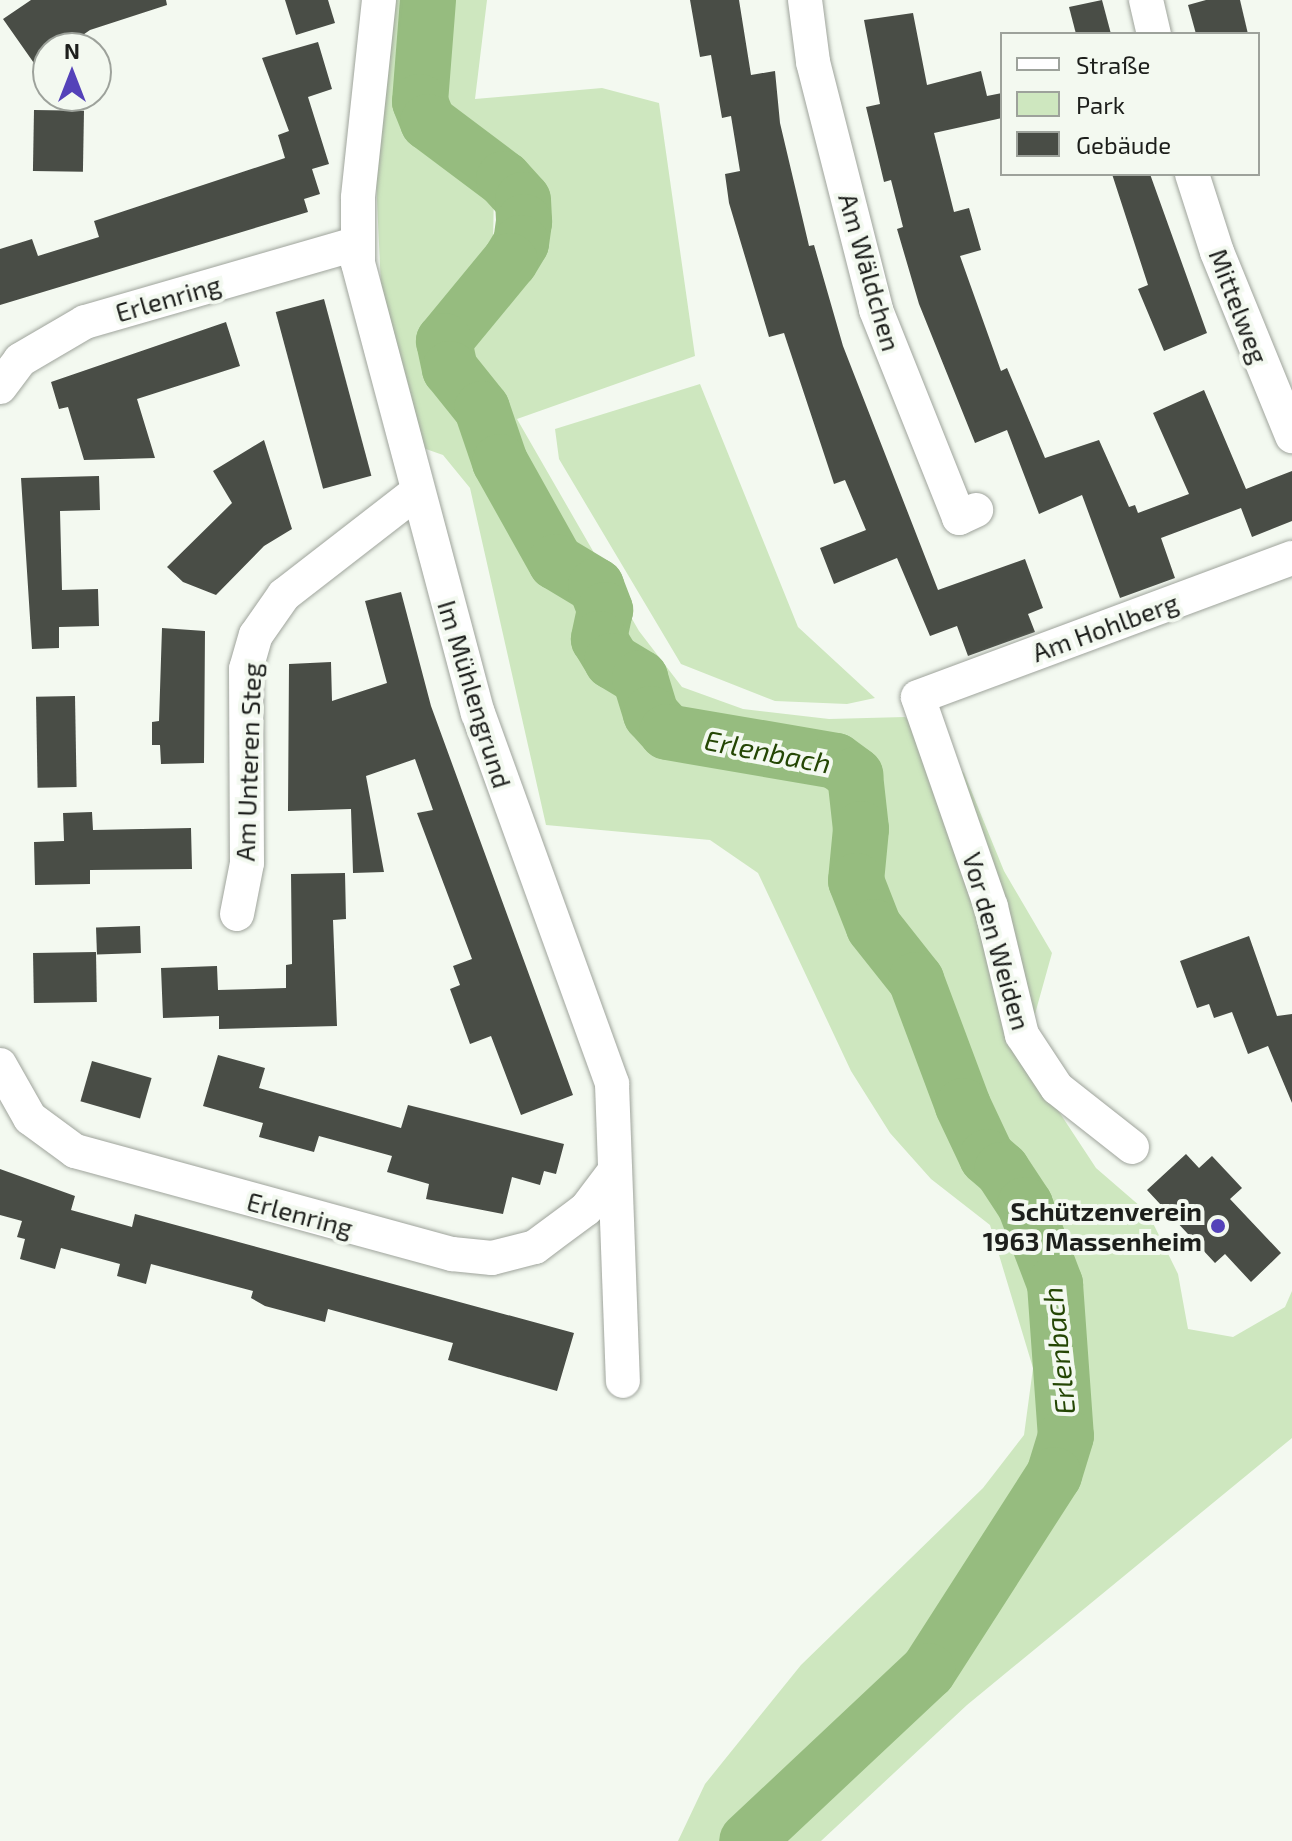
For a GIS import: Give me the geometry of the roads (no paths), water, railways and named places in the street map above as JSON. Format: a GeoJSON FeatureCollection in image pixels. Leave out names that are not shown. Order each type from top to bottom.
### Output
{"type":"FeatureCollection","features":[{"type":"Feature","properties":{"kind":"street","name":"Im Mühlengrund"},"geometry":{"type":"LineString","coordinates":[[379,0],[356,244],[417,492],[497,768],[606,1059],[614,1105],[623,1381]]}},
{"type":"Feature","properties":{"kind":"street","name":"Am Wäldchen"},"geometry":{"type":"LineString","coordinates":[[805,0],[813,62],[876,310],[959,518],[976,510]]}},
{"type":"Feature","properties":{"kind":"street"},"geometry":{"type":"LineString","coordinates":[[1146,0],[1154,32]]}},
{"type":"Feature","properties":{"kind":"street","name":"Mittelweg"},"geometry":{"type":"LineString","coordinates":[[1193,176],[1232,291],[1292,436]]}},
{"type":"Feature","properties":{"kind":"street","name":"Erlenring"},"geometry":{"type":"LineString","coordinates":[[0,387],[20,360],[85,322],[356,244]]}},
{"type":"Feature","properties":{"kind":"street","name":"Am Unteren Steg"},"geometry":{"type":"LineString","coordinates":[[237,914],[247,863],[246,669],[256,635],[284,595],[417,492]]}},
{"type":"Feature","properties":{"kind":"street","name":"Am Hohlberg"},"geometry":{"type":"LineString","coordinates":[[918,697],[1292,558]]}},
{"type":"Feature","properties":{"kind":"street","name":"Vor den Weiden"},"geometry":{"type":"LineString","coordinates":[[918,697],[991,907],[1022,1035],[1057,1088],[1132,1147]]}},
{"type":"Feature","properties":{"kind":"street","name":"Erlenring"},"geometry":{"type":"LineString","coordinates":[[0,1065],[30,1118],[75,1151],[452,1254],[492,1258],[535,1247],[586,1209],[614,1172]]}},
{"type":"Feature","properties":{"kind":"waterway","name":"Erlenbach"},"geometry":{"type":"LineString","coordinates":[[428,0],[420,102],[428,122],[504,179],[523,200],[521,243],[510,261],[444,341],[450,369],[482,409],[500,462],[556,562],[596,586],[605,610],[599,639],[612,661],[640,678],[651,714],[667,732],[836,761],[855,775],[861,829],[856,881],[874,927],[916,980],[963,1106],[987,1157],[1002,1170],[1025,1205],[1055,1284],[1066,1436],[1054,1475],[928,1671],[747,1841]]}},
{"type":"Feature","properties":{"kind":"place","name":"Schützenverein 1963 Massenheim"},"geometry":{"type":"Point","coordinates":[1218,1226]}}]}
